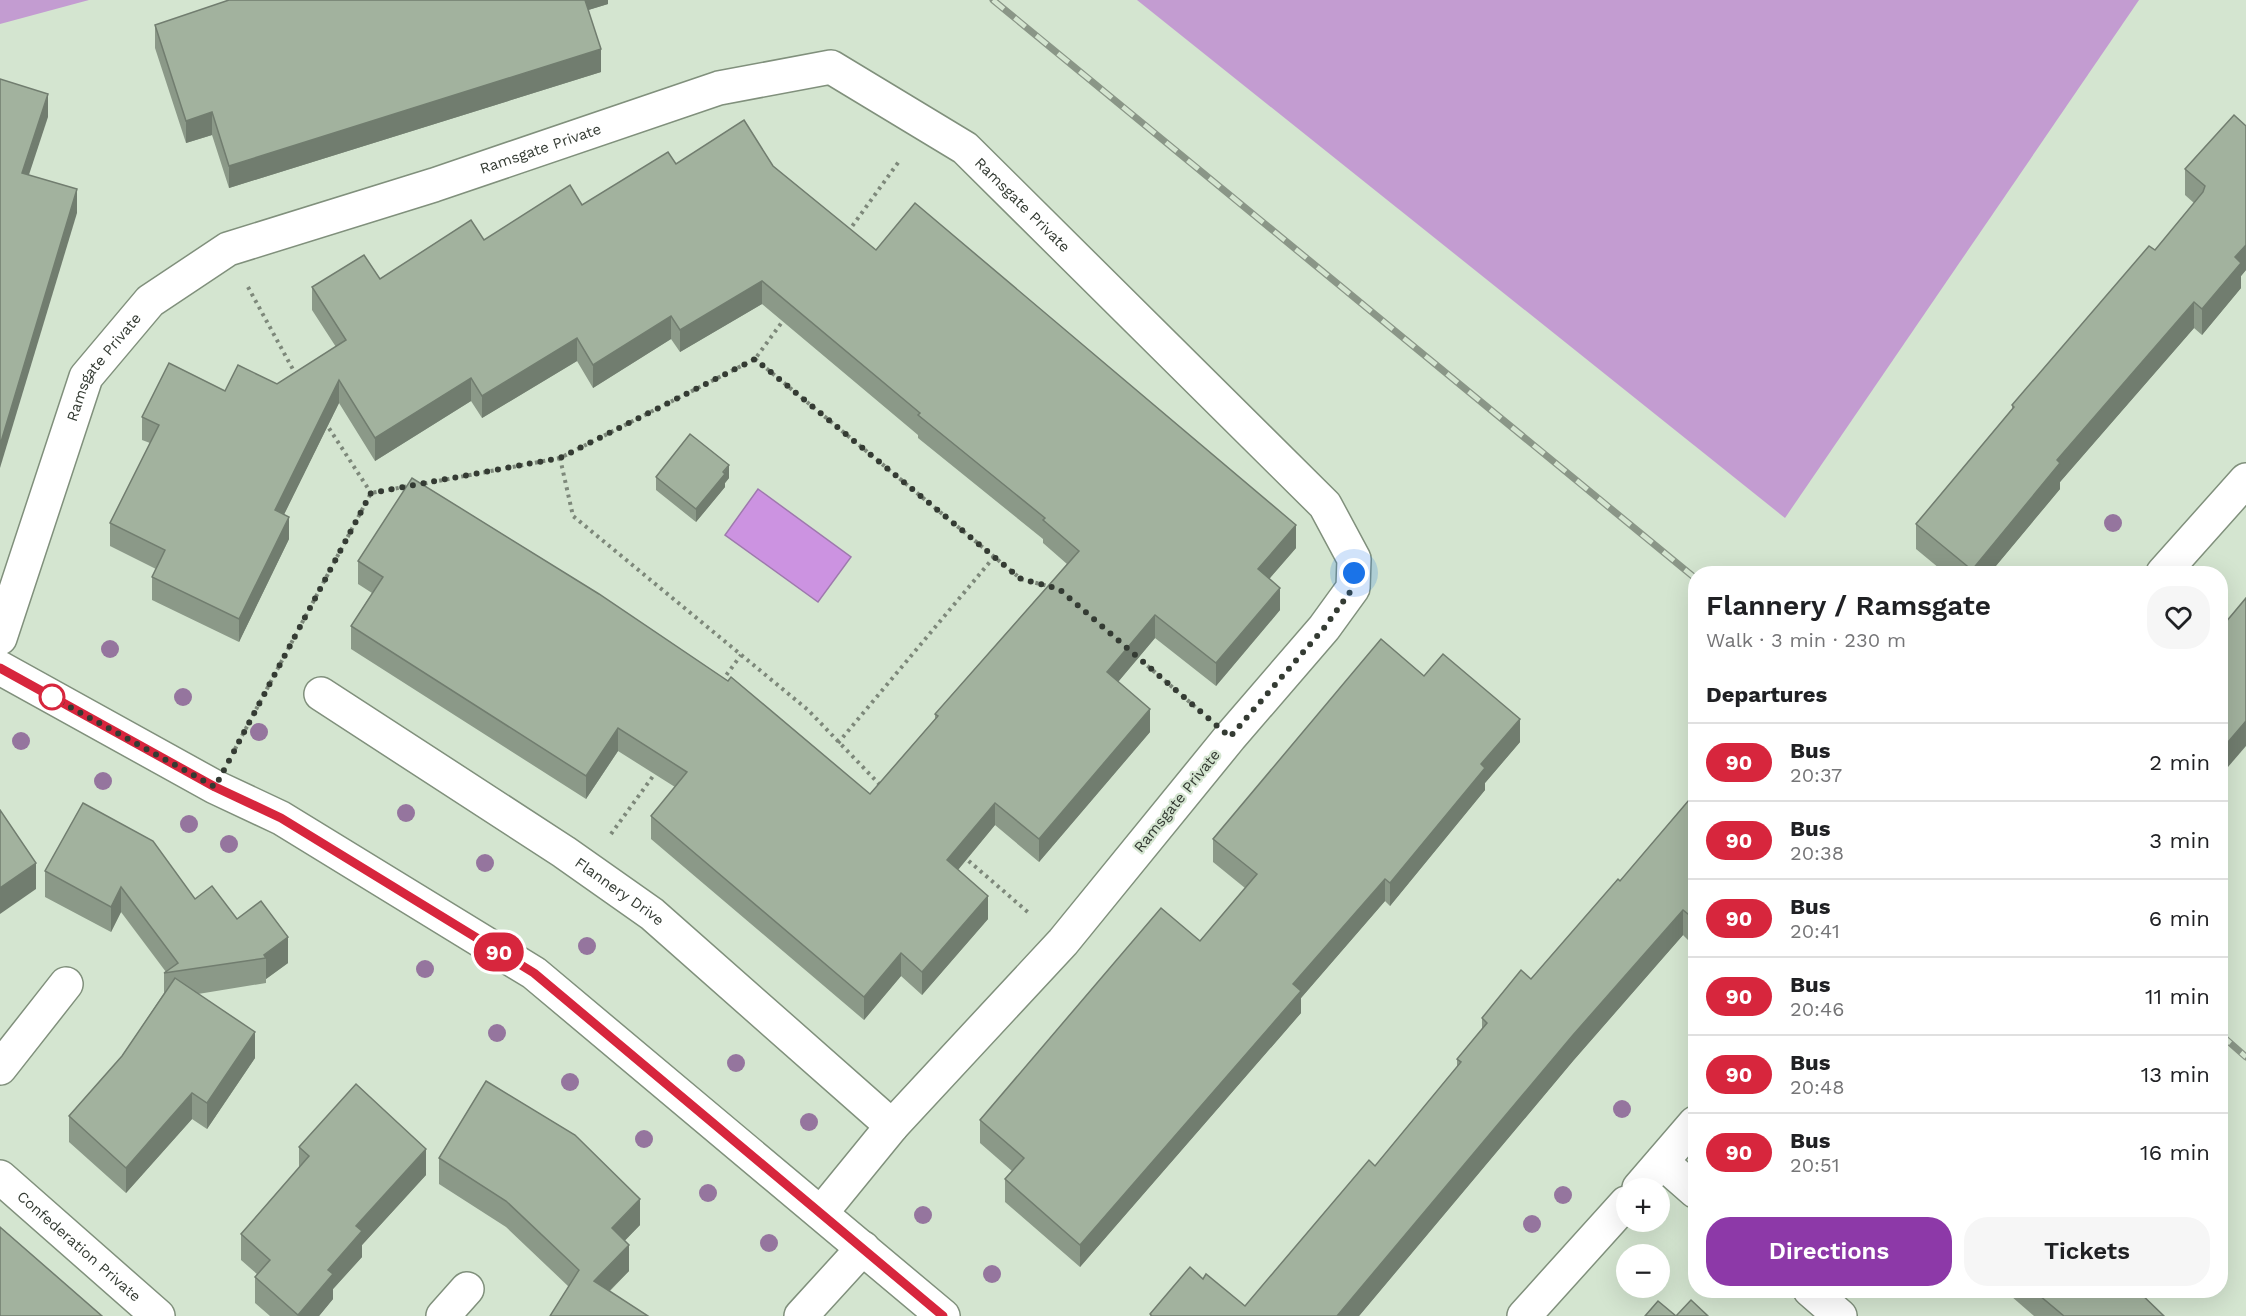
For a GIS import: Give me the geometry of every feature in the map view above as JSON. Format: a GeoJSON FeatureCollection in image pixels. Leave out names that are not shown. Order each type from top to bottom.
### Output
{"type":"FeatureCollection","features":[{"type":"Feature","properties":{"kind":"street","name":"Ramsgate Private"},"geometry":{"type":"LineString","coordinates":[[0,638],[15,599],[86,377],[150,301],[228,249],[434,185],[719,88],[831,67],[965,148],[1325,505],[1354,559],[1353,588],[1324,628],[1230,737],[1063,942],[892,1126],[821,1213]]}},
{"type":"Feature","properties":{"kind":"street"},"geometry":{"type":"LineString","coordinates":[[2169,566],[2246,480]]}},
{"type":"Feature","properties":{"kind":"street"},"geometry":{"type":"LineString","coordinates":[[0,668],[215,787],[281,818],[534,973],[943,1316]]}},
{"type":"Feature","properties":{"kind":"street","name":"Flannery Drive"},"geometry":{"type":"LineString","coordinates":[[321,694],[587,868],[652,914],[892,1126]]}},
{"type":"Feature","properties":{"kind":"street"},"geometry":{"type":"LineString","coordinates":[[0,1068],[66,984]]}},
{"type":"Feature","properties":{"kind":"street"},"geometry":{"type":"LineString","coordinates":[[1648,1178],[1688,1131]]}},
{"type":"Feature","properties":{"kind":"street"},"geometry":{"type":"LineString","coordinates":[[1662,1162],[1688,1185]]}},
{"type":"Feature","properties":{"kind":"street","name":"Confederation Private"},"geometry":{"type":"LineString","coordinates":[[0,1178],[159,1316]]}},
{"type":"Feature","properties":{"kind":"street"},"geometry":{"type":"LineString","coordinates":[[1524,1316],[1616,1214]]}},
{"type":"Feature","properties":{"kind":"street"},"geometry":{"type":"LineString","coordinates":[[801,1316],[863,1248]]}},
{"type":"Feature","properties":{"kind":"street"},"geometry":{"type":"LineString","coordinates":[[442,1316],[466,1289]]}},
{"type":"Feature","properties":{"kind":"street"},"geometry":{"type":"LineString","coordinates":[[1819,1298],[1840,1316]]}},
{"type":"Feature","properties":{"kind":"path"},"geometry":{"type":"LineString","coordinates":[[844,237],[926,125]]}},
{"type":"Feature","properties":{"kind":"path"},"geometry":{"type":"LineString","coordinates":[[228,249],[300,382]]}},
{"type":"Feature","properties":{"kind":"path"},"geometry":{"type":"LineString","coordinates":[[371,493],[560,458],[755,359],[789,312]]}},
{"type":"Feature","properties":{"kind":"path"},"geometry":{"type":"LineString","coordinates":[[755,359],[1021,579],[1059,589]]}},
{"type":"Feature","properties":{"kind":"path"},"geometry":{"type":"LineString","coordinates":[[320,412],[371,493]]}},
{"type":"Feature","properties":{"kind":"path"},"geometry":{"type":"LineString","coordinates":[[560,458],[573,516],[808,710],[885,789]]}},
{"type":"Feature","properties":{"kind":"path"},"geometry":{"type":"LineString","coordinates":[[215,787],[371,493]]}},
{"type":"Feature","properties":{"kind":"path"},"geometry":{"type":"LineString","coordinates":[[838,743],[994,556]]}},
{"type":"Feature","properties":{"kind":"path"},"geometry":{"type":"LineString","coordinates":[[1131,651],[1230,737]]}},
{"type":"Feature","properties":{"kind":"path"},"geometry":{"type":"LineString","coordinates":[[720,684],[741,655]]}},
{"type":"Feature","properties":{"kind":"path"},"geometry":{"type":"LineString","coordinates":[[587,868],[657,771]]}},
{"type":"Feature","properties":{"kind":"path"},"geometry":{"type":"LineString","coordinates":[[956,850],[1063,942]]}},
{"type":"Feature","properties":{"kind":"shaded area"},"geometry":{"type":"Polygon","coordinates":[[[0,0],[89,0],[0,24],[0,0]]]}},
{"type":"Feature","properties":{"kind":"shaded area"},"geometry":{"type":"Polygon","coordinates":[[[1137,0],[2139,0],[1785,518],[1137,0]]]}},
{"type":"Feature","properties":{"kind":"shaded area"},"geometry":{"type":"Polygon","coordinates":[[[758,489],[851,557],[818,602],[725,535],[758,489]]]}},
{"type":"Feature","properties":{"kind":"building"},"geometry":{"type":"Polygon","coordinates":[[[229,0],[585,0],[601,49],[229,166],[212,112],[186,121],[155,25],[229,0]]]}},
{"type":"Feature","properties":{"kind":"building"},"geometry":{"type":"Polygon","coordinates":[[[0,79],[48,94],[22,173],[77,189],[0,445],[0,79]]]}},
{"type":"Feature","properties":{"kind":"building"},"geometry":{"type":"Polygon","coordinates":[[[2234,115],[2246,126],[2246,245],[2235,257],[2241,263],[2202,309],[2194,302],[2057,460],[2060,463],[1975,566],[1967,566],[1916,524],[2014,407],[2012,405],[2149,246],[2155,250],[2203,192],[2205,186],[2185,169],[2234,115]]]}},
{"type":"Feature","properties":{"kind":"building"},"geometry":{"type":"Polygon","coordinates":[[[744,120],[773,166],[876,250],[915,203],[1296,525],[1258,569],[1280,588],[1216,663],[1155,615],[1107,672],[1150,709],[1039,839],[995,803],[947,860],[988,896],[922,972],[901,953],[864,997],[651,816],[687,772],[618,728],[586,776],[351,626],[383,577],[358,561],[412,478],[599,594],[728,681],[731,677],[870,794],[938,716],[935,714],[1079,551],[1043,520],[1045,518],[918,415],[920,413],[762,281],[680,330],[671,316],[593,365],[577,338],[482,396],[471,378],[375,438],[339,380],[275,510],[289,517],[239,619],[152,577],[165,550],[110,523],[159,425],[142,417],[169,363],[225,391],[238,365],[277,384],[346,340],[312,287],[364,255],[380,279],[471,220],[484,240],[570,185],[582,205],[668,152],[676,164],[744,120]]]}},
{"type":"Feature","properties":{"kind":"building"},"geometry":{"type":"Polygon","coordinates":[[[690,434],[729,465],[723,472],[725,474],[696,509],[656,477],[690,434]]]}},
{"type":"Feature","properties":{"kind":"building"},"geometry":{"type":"Polygon","coordinates":[[[2246,598],[2246,721],[2228,742],[2228,619],[2246,598]]]}},
{"type":"Feature","properties":{"kind":"building"},"geometry":{"type":"Polygon","coordinates":[[[1381,639],[1424,676],[1443,654],[1520,719],[1481,764],[1485,768],[1390,883],[1385,879],[1293,984],[1301,991],[1080,1245],[1005,1179],[1024,1158],[980,1120],[1161,908],[1200,941],[1257,874],[1213,839],[1381,639]]]}},
{"type":"Feature","properties":{"kind":"building"},"geometry":{"type":"Polygon","coordinates":[[[1688,801],[1688,914],[1683,910],[1573,1035],[1337,1316],[1152,1316],[1150,1314],[1190,1267],[1203,1279],[1206,1274],[1245,1306],[1369,1160],[1375,1166],[1461,1062],[1457,1059],[1487,1023],[1482,1018],[1521,970],[1531,979],[1618,879],[1620,881],[1688,801]]]}},
{"type":"Feature","properties":{"kind":"building"},"geometry":{"type":"Polygon","coordinates":[[[83,803],[153,841],[195,899],[212,886],[237,919],[261,901],[288,937],[264,955],[266,958],[164,973],[178,963],[121,887],[111,907],[45,871],[83,803]]]}},
{"type":"Feature","properties":{"kind":"building"},"geometry":{"type":"Polygon","coordinates":[[[0,810],[36,863],[0,888],[0,810]]]}},
{"type":"Feature","properties":{"kind":"building"},"geometry":{"type":"Polygon","coordinates":[[[175,978],[255,1032],[207,1103],[192,1093],[126,1168],[69,1116],[122,1056],[175,978]]]}},
{"type":"Feature","properties":{"kind":"building"},"geometry":{"type":"Polygon","coordinates":[[[486,1081],[575,1135],[640,1199],[612,1228],[629,1245],[594,1281],[648,1316],[550,1316],[579,1270],[506,1201],[439,1158],[486,1081]]]}},
{"type":"Feature","properties":{"kind":"building"},"geometry":{"type":"Polygon","coordinates":[[[356,1084],[426,1149],[356,1226],[362,1231],[328,1270],[333,1274],[298,1315],[255,1277],[270,1260],[241,1234],[309,1156],[299,1147],[356,1084]]]}},
{"type":"Feature","properties":{"kind":"building"},"geometry":{"type":"Polygon","coordinates":[[[0,1227],[102,1316],[0,1316],[0,1227]]]}},
{"type":"Feature","properties":{"kind":"building"},"geometry":{"type":"Polygon","coordinates":[[[2043,1298],[2145,1298],[2164,1316],[2064,1316],[2043,1298]]]}},
{"type":"Feature","properties":{"kind":"building"},"geometry":{"type":"Polygon","coordinates":[[[1691,1300],[1708,1316],[1676,1316],[1691,1300]]]}},
{"type":"Feature","properties":{"kind":"building"},"geometry":{"type":"Polygon","coordinates":[[[1658,1301],[1676,1316],[1645,1316],[1658,1301]]]}},
{"type":"Feature","properties":{"kind":"railway"},"geometry":{"type":"LineString","coordinates":[[993,0],[1688,572]]}},
{"type":"Feature","properties":{"kind":"railway"},"geometry":{"type":"LineString","coordinates":[[2228,1041],[2246,1057]]}},
{"type":"Feature","properties":{"kind":"bus line","name":"90"},"geometry":{"type":"LineString","coordinates":[[0,668],[215,787],[281,818],[534,973],[943,1316]]}},
{"type":"Feature","properties":{"kind":"route"},"geometry":{"type":"LineString","coordinates":[[52,697],[215,787],[371,493],[560,458],[755,359],[1021,579],[1059,589],[1230,737],[1324,628],[1353,588],[1354,573]]}}]}
